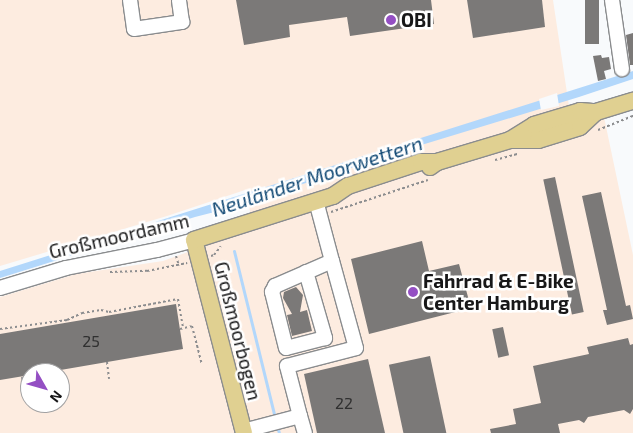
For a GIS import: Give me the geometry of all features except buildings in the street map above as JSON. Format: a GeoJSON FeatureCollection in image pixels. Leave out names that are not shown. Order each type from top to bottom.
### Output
{"type":"FeatureCollection","features":[{"type":"Feature","properties":{"kind":"main road","name":"Großmoordamm"},"geometry":{"type":"LineString","coordinates":[[514,147],[534,125],[580,111],[596,112],[633,101]]}},
{"type":"Feature","properties":{"kind":"main road","name":"Großmoordamm"},"geometry":{"type":"LineString","coordinates":[[194,240],[318,208],[348,186],[414,164],[438,162],[514,147],[580,127],[596,112]]}},
{"type":"Feature","properties":{"kind":"main road","name":"Großmoordamm"},"geometry":{"type":"LineString","coordinates":[[333,196],[350,196],[423,172],[438,162]]}},
{"type":"Feature","properties":{"kind":"main road"},"geometry":{"type":"LineString","coordinates":[[404,178],[414,164]]}},
{"type":"Feature","properties":{"kind":"main road","name":"Großmoorbogen"},"geometry":{"type":"LineString","coordinates":[[194,240],[243,432]]}},
{"type":"Feature","properties":{"kind":"street"},"geometry":{"type":"LineString","coordinates":[[130,0],[134,29],[182,22],[179,0]]}},
{"type":"Feature","properties":{"kind":"street"},"geometry":{"type":"LineString","coordinates":[[612,0],[622,69]]}},
{"type":"Feature","properties":{"kind":"street"},"geometry":{"type":"LineString","coordinates":[[305,433],[294,418],[287,366],[356,348],[318,208]]}},
{"type":"Feature","properties":{"kind":"street","name":"Großmoordamm"},"geometry":{"type":"LineString","coordinates":[[0,288],[66,268],[157,250],[194,240]]}},
{"type":"Feature","properties":{"kind":"street"},"geometry":{"type":"LineString","coordinates":[[306,272],[325,338],[286,348],[272,292],[275,286],[306,272],[332,261]]}},
{"type":"Feature","properties":{"kind":"street"},"geometry":{"type":"LineString","coordinates":[[243,432],[270,423],[294,418]]}},
{"type":"Feature","properties":{"kind":"path"},"geometry":{"type":"LineString","coordinates":[[590,133],[633,116]]}},
{"type":"Feature","properties":{"kind":"path"},"geometry":{"type":"LineString","coordinates":[[491,161],[514,147]]}},
{"type":"Feature","properties":{"kind":"path"},"geometry":{"type":"LineString","coordinates":[[318,208],[430,180]]}},
{"type":"Feature","properties":{"kind":"path"},"geometry":{"type":"LineString","coordinates":[[179,266],[214,255],[222,245]]}},
{"type":"Feature","properties":{"kind":"path"},"geometry":{"type":"LineString","coordinates":[[0,329],[67,320],[98,310],[109,312],[178,299],[182,329],[192,326],[202,365]]}},
{"type":"Feature","properties":{"kind":"path"},"geometry":{"type":"LineString","coordinates":[[98,310],[98,317]]}},
{"type":"Feature","properties":{"kind":"path"},"geometry":{"type":"LineString","coordinates":[[12,327],[12,332]]}},
{"type":"Feature","properties":{"kind":"path"},"geometry":{"type":"LineString","coordinates":[[107,362],[110,379]]}},
{"type":"Feature","properties":{"kind":"shaded area"},"geometry":{"type":"Polygon","coordinates":[[[0,0],[553,0],[572,126],[604,117],[633,255],[633,433],[0,433],[0,297],[76,274],[163,261],[254,228],[245,190],[167,216],[0,266],[0,0]]]}},
{"type":"Feature","properties":{"kind":"water","name":"Neuländer Moorwettern"},"geometry":{"type":"Polygon","coordinates":[[[633,71],[633,79],[579,97],[405,150],[234,207],[195,217],[0,278],[0,271],[633,71]]]}},
{"type":"Feature","properties":{"kind":"pier"},"geometry":{"type":"Polygon","coordinates":[[[557,93],[559,106],[541,110],[539,99],[557,93]]]}},
{"type":"Feature","properties":{"kind":"pier"},"geometry":{"type":"Polygon","coordinates":[[[416,138],[419,149],[404,153],[402,143],[416,138]]]}},
{"type":"Feature","properties":{"kind":"pier"},"geometry":{"type":"Polygon","coordinates":[[[265,186],[269,198],[257,202],[253,190],[265,186]]]}},
{"type":"Feature","properties":{"kind":"pier"},"geometry":{"type":"Polygon","coordinates":[[[155,220],[159,231],[151,234],[147,223],[155,220]]]}},
{"type":"Feature","properties":{"kind":"pier"},"geometry":{"type":"Polygon","coordinates":[[[67,247],[71,259],[61,263],[57,250],[67,247]]]}},
{"type":"Feature","properties":{"kind":"waterway"},"geometry":{"type":"LineString","coordinates":[[234,251],[275,418]]}},
{"type":"Feature","properties":{"kind":"waterway"},"geometry":{"type":"LineString","coordinates":[[277,426],[279,433]]}},
{"type":"Feature","properties":{"kind":"place","name":"OBI"},"geometry":{"type":"Point","coordinates":[391,20]}},
{"type":"Feature","properties":{"kind":"place","name":"Fahrrad & E-Bike Center Hamburg"},"geometry":{"type":"Point","coordinates":[413,292]}}]}
